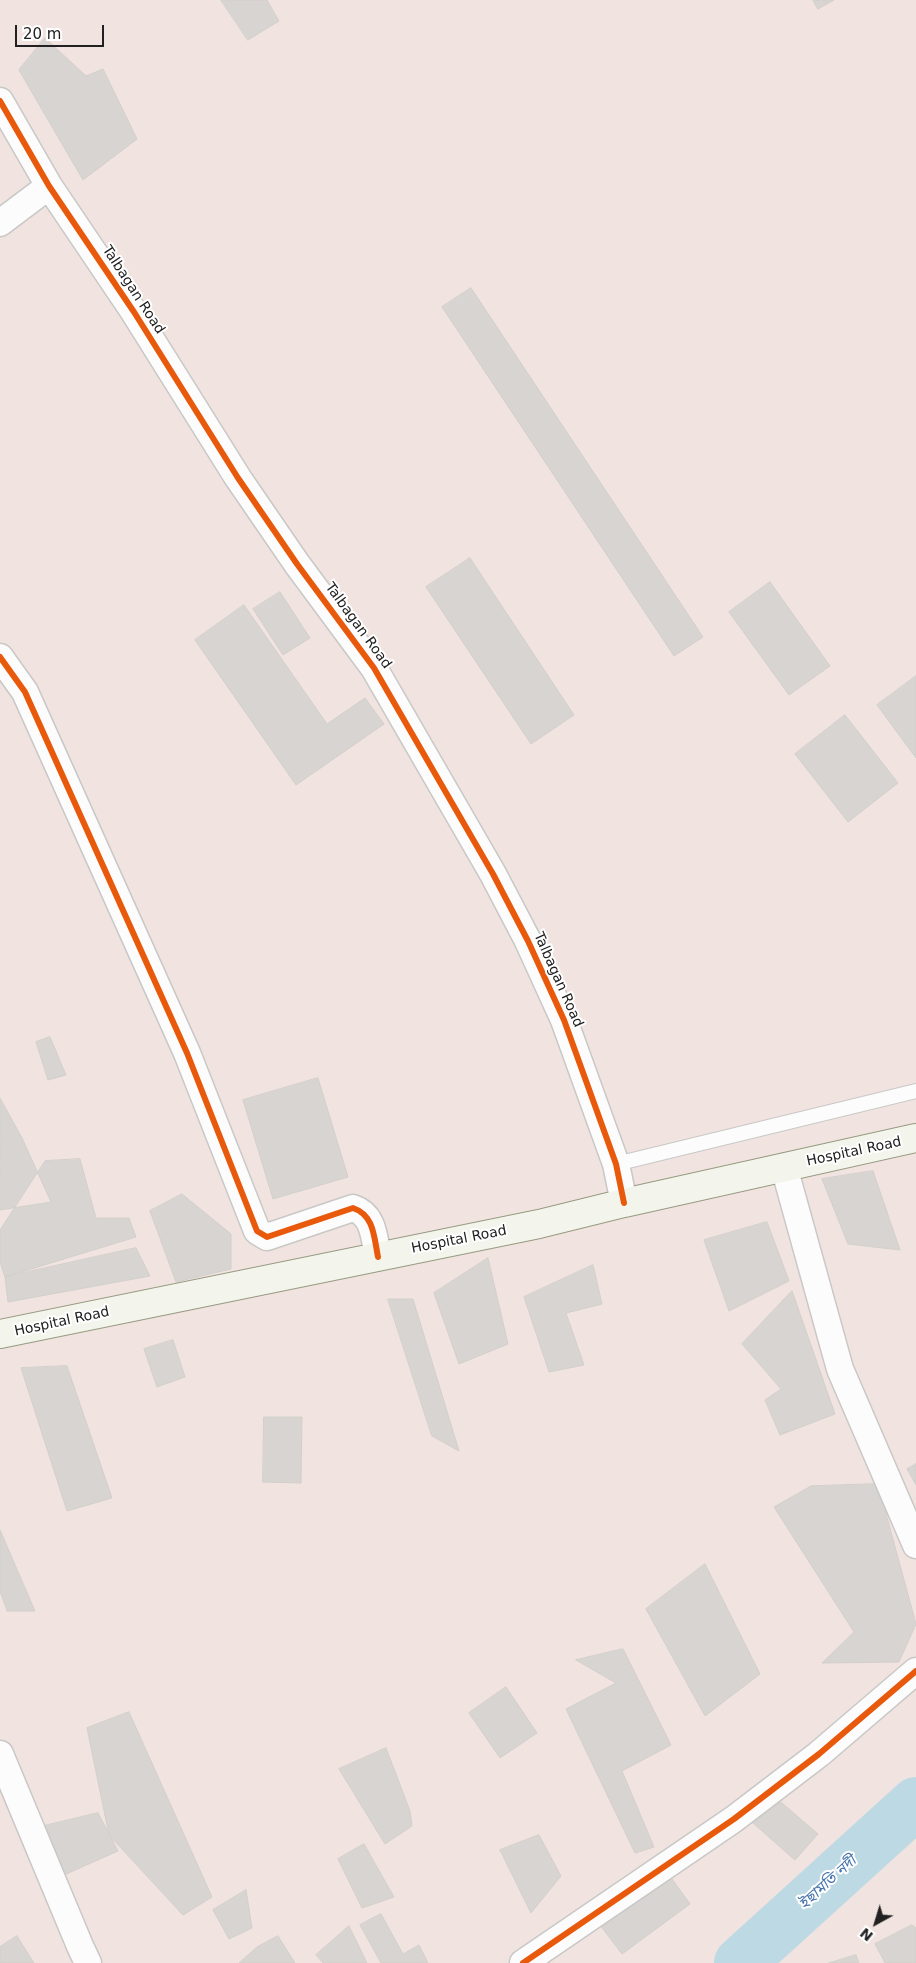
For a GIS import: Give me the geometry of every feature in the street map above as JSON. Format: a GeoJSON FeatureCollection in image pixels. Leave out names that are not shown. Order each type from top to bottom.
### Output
{"type":"FeatureCollection","features":[{"type":"Feature","properties":{"kind":"main road","name":"Hospital Road"},"geometry":{"type":"LineString","coordinates":[[0,1334],[539,1224],[624,1203],[916,1138]]}},
{"type":"Feature","properties":{"kind":"street","name":"Talbagan Road"},"geometry":{"type":"LineString","coordinates":[[0,101],[49,186],[134,312],[238,478],[297,564],[374,668],[493,874],[528,941],[564,1020],[616,1164],[624,1203]]}},
{"type":"Feature","properties":{"kind":"street"},"geometry":{"type":"LineString","coordinates":[[0,223],[49,186]]}},
{"type":"Feature","properties":{"kind":"street"},"geometry":{"type":"LineString","coordinates":[[0,657],[25,692],[183,1044],[257,1231],[267,1237],[353,1208],[363,1211],[370,1220],[378,1257]]}},
{"type":"Feature","properties":{"kind":"street"},"geometry":{"type":"LineString","coordinates":[[784,1167],[840,1369],[916,1545]]}},
{"type":"Feature","properties":{"kind":"street"},"geometry":{"type":"LineString","coordinates":[[522,1963],[734,1819],[819,1754],[916,1671]]}},
{"type":"Feature","properties":{"kind":"street"},"geometry":{"type":"LineString","coordinates":[[0,1754],[88,1963]]}},
{"type":"Feature","properties":{"kind":"lane"},"geometry":{"type":"LineString","coordinates":[[616,1164],[916,1091]]}},
{"type":"Feature","properties":{"kind":"shaded area"},"geometry":{"type":"Polygon","coordinates":[[[0,0],[916,0],[916,1963],[0,1963],[0,0]]]}},
{"type":"Feature","properties":{"kind":"building"},"geometry":{"type":"Polygon","coordinates":[[[221,0],[267,0],[279,21],[248,40],[221,0]]]}},
{"type":"Feature","properties":{"kind":"building"},"geometry":{"type":"Polygon","coordinates":[[[813,0],[834,0],[818,9],[813,0]]]}},
{"type":"Feature","properties":{"kind":"building"},"geometry":{"type":"Polygon","coordinates":[[[45,38],[86,76],[103,69],[137,139],[83,180],[19,70],[45,38]]]}},
{"type":"Feature","properties":{"kind":"building"},"geometry":{"type":"Polygon","coordinates":[[[471,288],[703,637],[674,656],[442,307],[471,288]]]}},
{"type":"Feature","properties":{"kind":"building"},"geometry":{"type":"Polygon","coordinates":[[[470,558],[574,715],[531,744],[426,587],[470,558]]]}},
{"type":"Feature","properties":{"kind":"building"},"geometry":{"type":"Polygon","coordinates":[[[770,582],[830,666],[789,695],[729,612],[770,582]]]}},
{"type":"Feature","properties":{"kind":"building"},"geometry":{"type":"Polygon","coordinates":[[[280,592],[310,638],[283,655],[253,609],[280,592]]]}},
{"type":"Feature","properties":{"kind":"building"},"geometry":{"type":"Polygon","coordinates":[[[244,605],[327,724],[365,698],[384,724],[296,785],[195,640],[244,605]]]}},
{"type":"Feature","properties":{"kind":"building"},"geometry":{"type":"Polygon","coordinates":[[[916,676],[916,758],[877,705],[916,676]]]}},
{"type":"Feature","properties":{"kind":"building"},"geometry":{"type":"Polygon","coordinates":[[[845,715],[898,783],[848,822],[795,754],[845,715]]]}},
{"type":"Feature","properties":{"kind":"building"},"geometry":{"type":"Polygon","coordinates":[[[50,1037],[66,1075],[48,1080],[36,1042],[50,1037]]]}},
{"type":"Feature","properties":{"kind":"building"},"geometry":{"type":"Polygon","coordinates":[[[318,1078],[348,1177],[273,1199],[243,1100],[318,1078]]]}},
{"type":"Feature","properties":{"kind":"building"},"geometry":{"type":"Polygon","coordinates":[[[0,1098],[22,1138],[51,1202],[0,1210],[0,1098]]]}},
{"type":"Feature","properties":{"kind":"building"},"geometry":{"type":"Polygon","coordinates":[[[80,1159],[96,1218],[129,1218],[136,1237],[5,1277],[0,1262],[0,1230],[45,1161],[80,1159]]]}},
{"type":"Feature","properties":{"kind":"building"},"geometry":{"type":"Polygon","coordinates":[[[873,1171],[900,1250],[848,1244],[822,1179],[873,1171]]]}},
{"type":"Feature","properties":{"kind":"building"},"geometry":{"type":"Polygon","coordinates":[[[182,1194],[231,1234],[231,1269],[176,1282],[150,1211],[182,1194]]]}},
{"type":"Feature","properties":{"kind":"building"},"geometry":{"type":"Polygon","coordinates":[[[767,1222],[789,1281],[729,1311],[704,1240],[767,1222]]]}},
{"type":"Feature","properties":{"kind":"building"},"geometry":{"type":"Polygon","coordinates":[[[136,1248],[150,1276],[8,1302],[5,1277],[136,1248]]]}},
{"type":"Feature","properties":{"kind":"building"},"geometry":{"type":"Polygon","coordinates":[[[488,1258],[508,1344],[459,1364],[434,1293],[488,1258]]]}},
{"type":"Feature","properties":{"kind":"building"},"geometry":{"type":"Polygon","coordinates":[[[593,1265],[602,1304],[566,1313],[584,1365],[549,1372],[524,1297],[593,1265]]]}},
{"type":"Feature","properties":{"kind":"building"},"geometry":{"type":"Polygon","coordinates":[[[792,1291],[835,1414],[780,1435],[765,1400],[781,1389],[742,1344],[792,1291]]]}},
{"type":"Feature","properties":{"kind":"building"},"geometry":{"type":"Polygon","coordinates":[[[388,1299],[413,1299],[459,1451],[432,1436],[388,1299]]]}},
{"type":"Feature","properties":{"kind":"building"},"geometry":{"type":"Polygon","coordinates":[[[173,1340],[185,1377],[157,1387],[144,1349],[173,1340]]]}},
{"type":"Feature","properties":{"kind":"building"},"geometry":{"type":"Polygon","coordinates":[[[67,1366],[112,1498],[67,1511],[21,1368],[67,1366]]]}},
{"type":"Feature","properties":{"kind":"building"},"geometry":{"type":"Polygon","coordinates":[[[264,1417],[302,1417],[301,1483],[263,1482],[264,1417]]]}},
{"type":"Feature","properties":{"kind":"building"},"geometry":{"type":"Polygon","coordinates":[[[916,1464],[916,1485],[907,1469],[916,1464]]]}},
{"type":"Feature","properties":{"kind":"building"},"geometry":{"type":"Polygon","coordinates":[[[878,1484],[916,1624],[899,1662],[822,1663],[854,1632],[774,1507],[811,1486],[878,1484]]]}},
{"type":"Feature","properties":{"kind":"building"},"geometry":{"type":"Polygon","coordinates":[[[0,1530],[35,1611],[7,1611],[0,1591],[0,1530]]]}},
{"type":"Feature","properties":{"kind":"building"},"geometry":{"type":"Polygon","coordinates":[[[705,1564],[760,1674],[705,1716],[646,1609],[705,1564]]]}},
{"type":"Feature","properties":{"kind":"building"},"geometry":{"type":"Polygon","coordinates":[[[623,1649],[671,1745],[622,1771],[654,1847],[635,1853],[566,1709],[616,1683],[576,1660],[623,1649]]]}},
{"type":"Feature","properties":{"kind":"building"},"geometry":{"type":"Polygon","coordinates":[[[506,1687],[537,1733],[500,1758],[469,1713],[506,1687]]]}},
{"type":"Feature","properties":{"kind":"building"},"geometry":{"type":"Polygon","coordinates":[[[129,1712],[212,1897],[183,1915],[109,1835],[87,1728],[129,1712]]]}},
{"type":"Feature","properties":{"kind":"building"},"geometry":{"type":"Polygon","coordinates":[[[386,1748],[410,1811],[412,1826],[385,1844],[339,1769],[386,1748]]]}},
{"type":"Feature","properties":{"kind":"building"},"geometry":{"type":"Polygon","coordinates":[[[775,1797],[818,1834],[795,1860],[753,1823],[775,1797]]]}},
{"type":"Feature","properties":{"kind":"building"},"geometry":{"type":"Polygon","coordinates":[[[98,1813],[118,1851],[64,1875],[44,1826],[98,1813]]]}},
{"type":"Feature","properties":{"kind":"building"},"geometry":{"type":"Polygon","coordinates":[[[539,1835],[561,1876],[531,1913],[500,1850],[539,1835]]]}},
{"type":"Feature","properties":{"kind":"building"},"geometry":{"type":"Polygon","coordinates":[[[364,1844],[394,1897],[362,1908],[338,1859],[364,1844]]]}},
{"type":"Feature","properties":{"kind":"building"},"geometry":{"type":"Polygon","coordinates":[[[669,1875],[690,1904],[622,1954],[600,1925],[669,1875]]]}},
{"type":"Feature","properties":{"kind":"building"},"geometry":{"type":"Polygon","coordinates":[[[246,1890],[252,1928],[229,1939],[213,1910],[246,1890]]]}},
{"type":"Feature","properties":{"kind":"building"},"geometry":{"type":"Polygon","coordinates":[[[381,1914],[403,1954],[419,1945],[428,1963],[381,1963],[360,1925],[381,1914]]]}},
{"type":"Feature","properties":{"kind":"building"},"geometry":{"type":"Polygon","coordinates":[[[912,1925],[916,1928],[916,1963],[885,1963],[875,1944],[912,1925]]]}},
{"type":"Feature","properties":{"kind":"building"},"geometry":{"type":"Polygon","coordinates":[[[349,1926],[367,1963],[323,1963],[316,1955],[349,1926]]]}},
{"type":"Feature","properties":{"kind":"building"},"geometry":{"type":"Polygon","coordinates":[[[17,1936],[34,1963],[0,1963],[0,1947],[17,1936]]]}},
{"type":"Feature","properties":{"kind":"building"},"geometry":{"type":"Polygon","coordinates":[[[278,1936],[295,1963],[239,1963],[257,1947],[278,1936]]]}},
{"type":"Feature","properties":{"kind":"building"},"geometry":{"type":"Polygon","coordinates":[[[856,1955],[859,1963],[829,1963],[856,1955]]]}},
{"type":"Feature","properties":{"kind":"waterway","name":"ইছামতি নদী"},"geometry":{"type":"LineString","coordinates":[[740,1963],[916,1803]]}},
{"type":"Feature","properties":{"kind":"cycle path"},"geometry":{"type":"LineString","coordinates":[[0,101],[49,186],[134,312],[238,478],[297,564],[374,668],[493,874],[528,941],[564,1020],[616,1164],[624,1203]]}},
{"type":"Feature","properties":{"kind":"cycle path"},"geometry":{"type":"LineString","coordinates":[[0,657],[25,692],[187,1053],[257,1231],[267,1237],[353,1208],[360,1211],[369,1221],[378,1257]]}},
{"type":"Feature","properties":{"kind":"cycle path"},"geometry":{"type":"LineString","coordinates":[[523,1963],[734,1819],[819,1754],[916,1671]]}}]}
